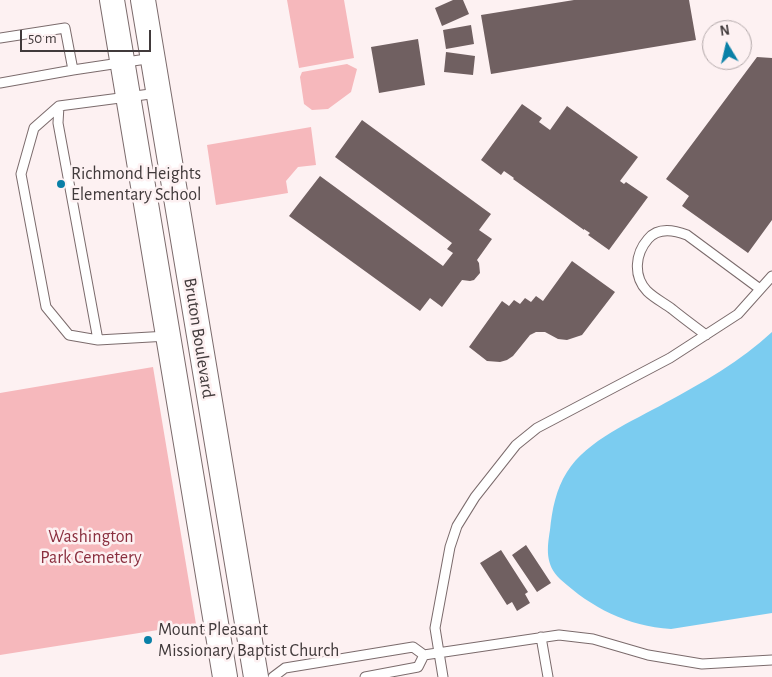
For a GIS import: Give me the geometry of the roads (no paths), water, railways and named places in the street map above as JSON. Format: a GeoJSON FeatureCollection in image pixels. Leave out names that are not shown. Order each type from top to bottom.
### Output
{"type":"FeatureCollection","features":[{"type":"Feature","properties":{"kind":"street","name":"Bruton Boulevard"},"geometry":{"type":"LineString","coordinates":[[112,0],[225,677]]}},
{"type":"Feature","properties":{"kind":"street","name":"Bruton Boulevard"},"geometry":{"type":"LineString","coordinates":[[143,0],[256,677]]}},
{"type":"Feature","properties":{"kind":"street"},"geometry":{"type":"LineString","coordinates":[[168,336],[198,331]]}},
{"type":"Feature","properties":{"kind":"lane"},"geometry":{"type":"LineString","coordinates":[[0,38],[65,28],[73,70]]}},
{"type":"Feature","properties":{"kind":"lane"},"geometry":{"type":"LineString","coordinates":[[0,83],[153,58]]}},
{"type":"Feature","properties":{"kind":"lane"},"geometry":{"type":"LineString","coordinates":[[159,93],[59,106],[34,128],[21,174],[46,307],[69,335],[98,340],[168,336]]}},
{"type":"Feature","properties":{"kind":"lane"},"geometry":{"type":"LineString","coordinates":[[59,106],[58,123],[98,340]]}},
{"type":"Feature","properties":{"kind":"lane"},"geometry":{"type":"LineString","coordinates":[[706,335],[647,291],[640,280],[637,256],[643,244],[650,236],[662,231],[675,231],[687,235],[760,289]]}},
{"type":"Feature","properties":{"kind":"lane"},"geometry":{"type":"LineString","coordinates":[[443,677],[435,628],[450,547],[457,526],[475,497],[516,445],[537,428],[670,358],[738,314],[772,276]]}},
{"type":"Feature","properties":{"kind":"lane"},"geometry":{"type":"LineString","coordinates":[[273,677],[285,668],[413,647],[424,655],[541,636],[559,635],[593,640],[648,655],[702,664],[772,660]]}},
{"type":"Feature","properties":{"kind":"lane"},"geometry":{"type":"LineString","coordinates":[[541,636],[548,677]]}},
{"type":"Feature","properties":{"kind":"lane"},"geometry":{"type":"LineString","coordinates":[[365,677],[418,667],[424,655]]}},
{"type":"Feature","properties":{"kind":"water"},"geometry":{"type":"Polygon","coordinates":[[[772,332],[772,613],[671,629],[625,620],[585,599],[555,574],[548,556],[553,507],[560,485],[567,472],[586,450],[598,441],[721,371],[772,332]]]}},
{"type":"Feature","properties":{"kind":"place","name":"Richmond Heights Elementary School"},"geometry":{"type":"Point","coordinates":[61,184]}},
{"type":"Feature","properties":{"kind":"place","name":"Mount Pleasant Missionary Baptist Church"},"geometry":{"type":"Point","coordinates":[148,640]}},
{"type":"Feature","properties":{"kind":"park label","name":"Washington Park Cemetery"},"geometry":{"type":"Point","coordinates":[91,547]}}]}
